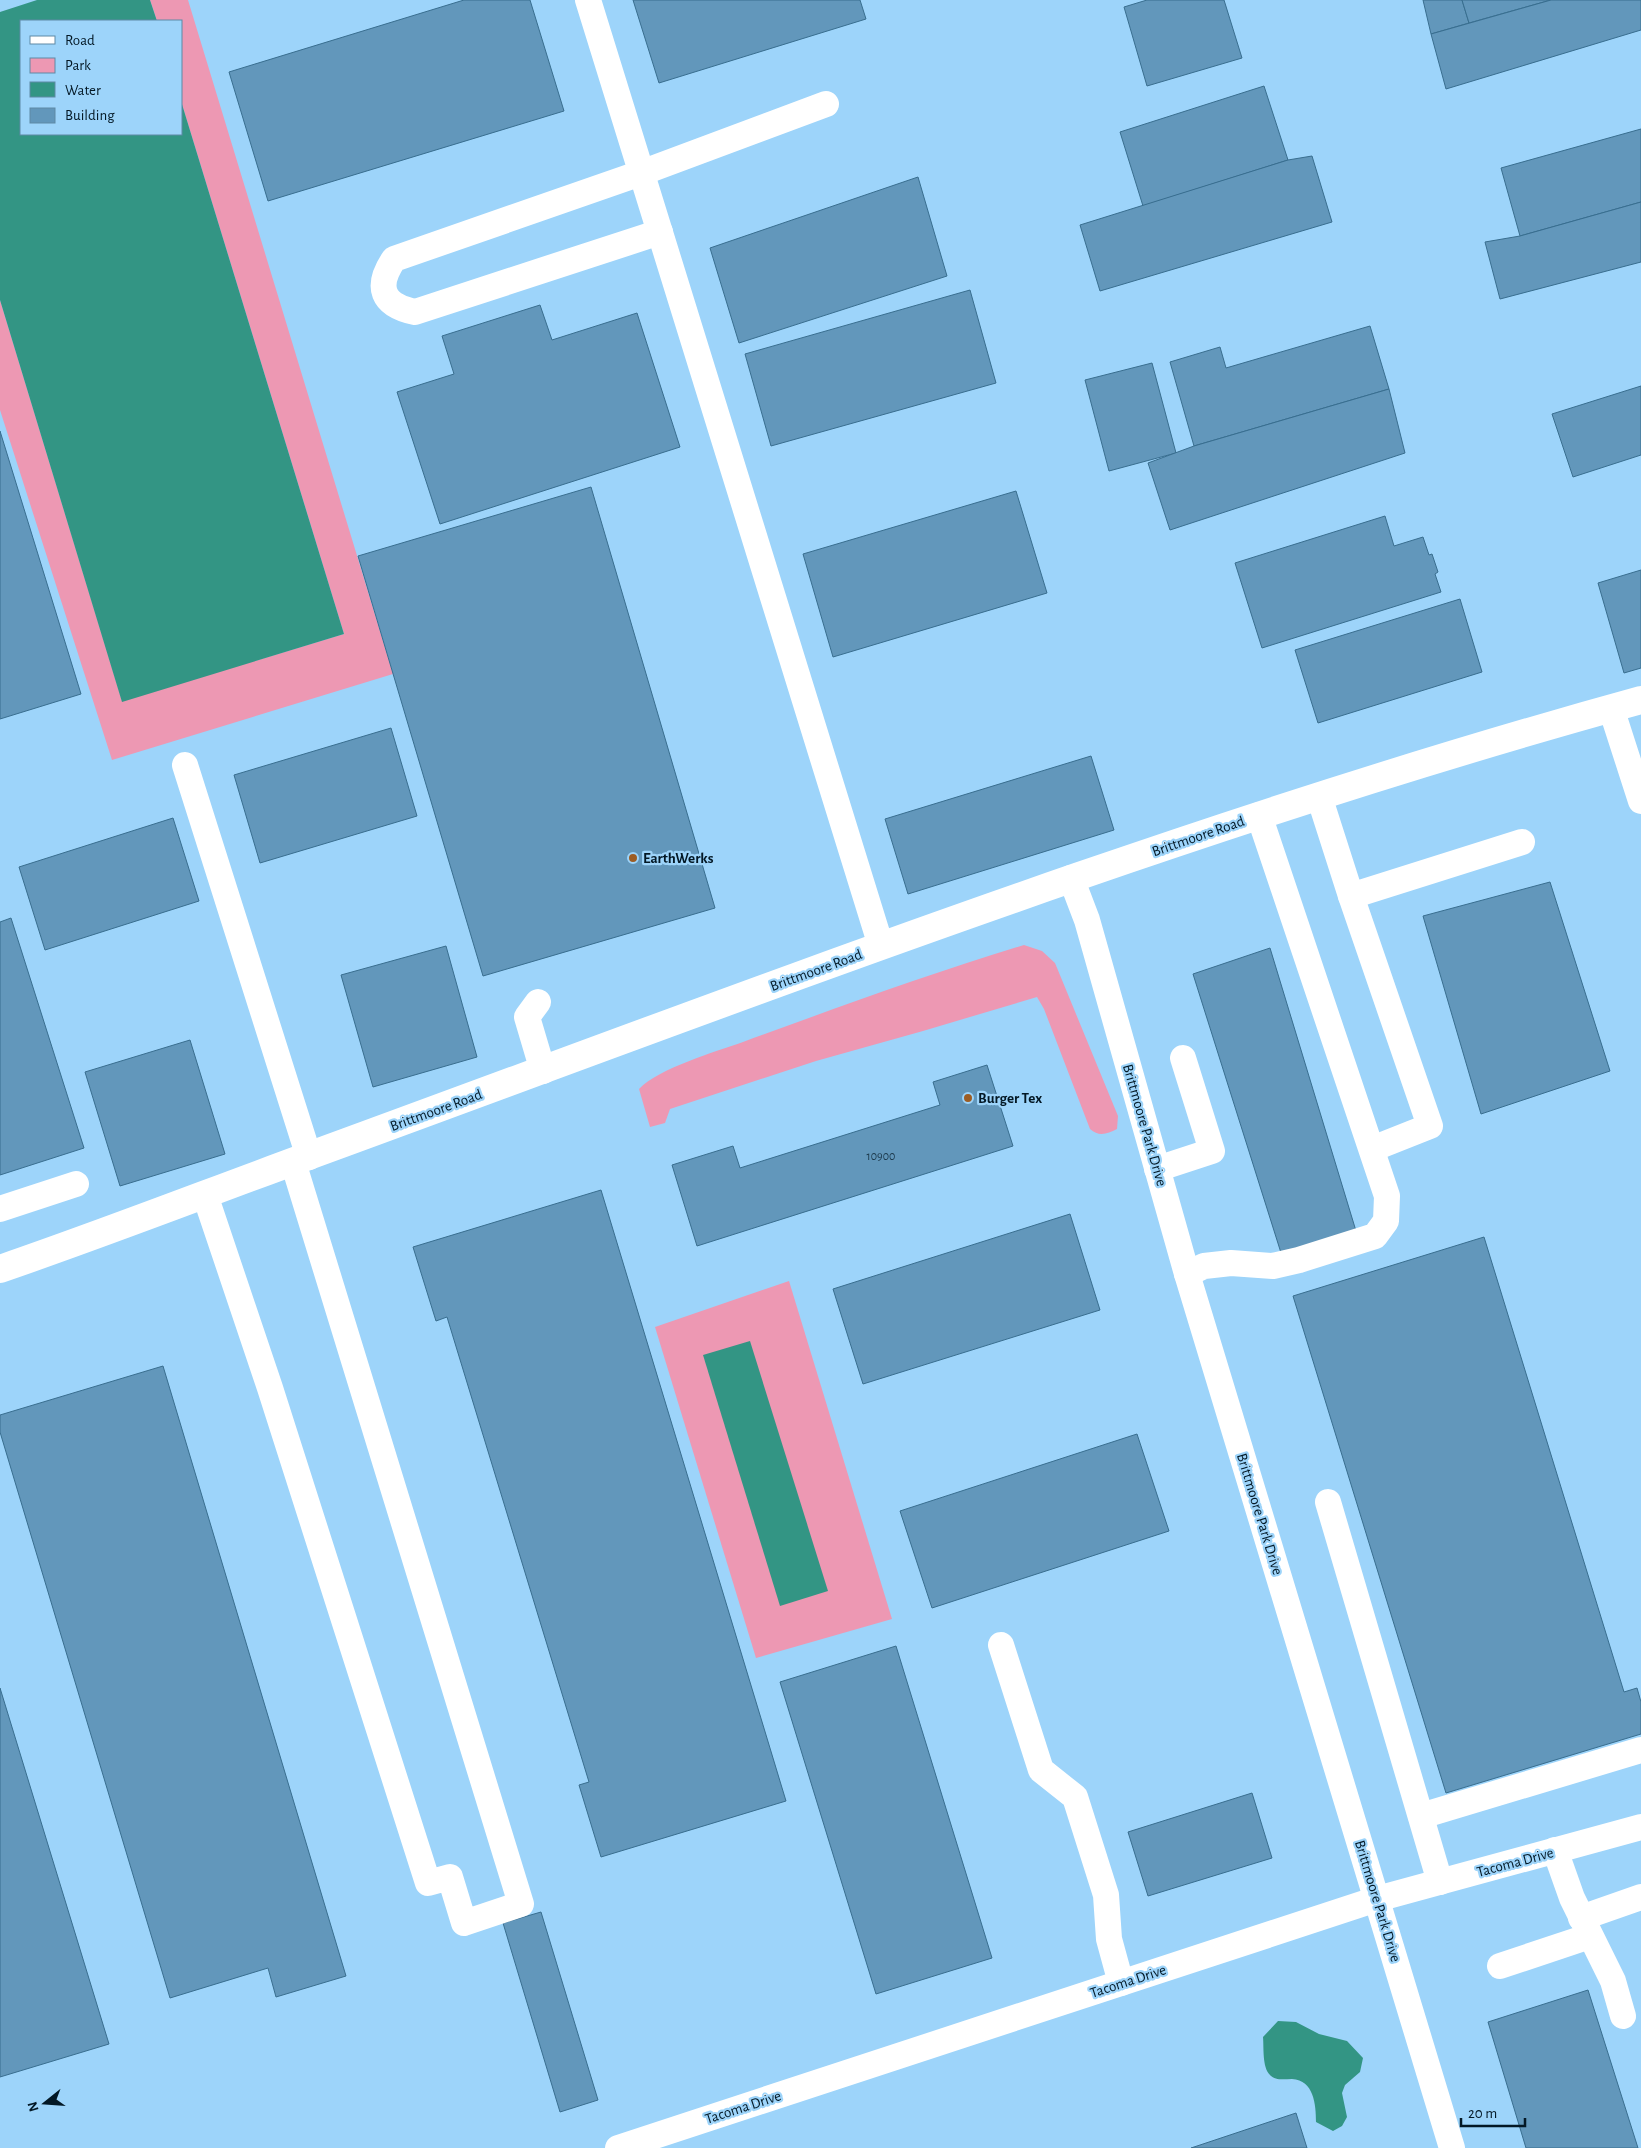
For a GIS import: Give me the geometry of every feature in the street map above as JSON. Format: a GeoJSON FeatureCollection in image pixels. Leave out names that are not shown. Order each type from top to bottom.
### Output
{"type":"FeatureCollection","features":[{"type":"Feature","properties":{"kind":"main road","name":"Brittmoore Road"},"geometry":{"type":"LineString","coordinates":[[0,1269],[1071,878],[1319,796],[1556,723],[1641,700]]}},
{"type":"Feature","properties":{"kind":"street"},"geometry":{"type":"LineString","coordinates":[[588,0],[640,173],[660,232],[881,946]]}},
{"type":"Feature","properties":{"kind":"street"},"geometry":{"type":"LineString","coordinates":[[660,232],[415,312],[392,305],[385,293],[384,280],[387,268],[394,259],[640,173],[826,104]]}},
{"type":"Feature","properties":{"kind":"street"},"geometry":{"type":"LineString","coordinates":[[1610,708],[1641,801]]}},
{"type":"Feature","properties":{"kind":"street"},"geometry":{"type":"LineString","coordinates":[[185,764],[521,1904],[464,1923],[450,1877],[428,1883],[273,1398],[205,1195]]}},
{"type":"Feature","properties":{"kind":"street"},"geometry":{"type":"LineString","coordinates":[[1319,796],[1351,896],[1430,1126],[1372,1149]]}},
{"type":"Feature","properties":{"kind":"street"},"geometry":{"type":"LineString","coordinates":[[1187,1274],[1204,1266],[1231,1263],[1273,1266],[1375,1236],[1386,1221],[1387,1196],[1259,815]]}},
{"type":"Feature","properties":{"kind":"street"},"geometry":{"type":"LineString","coordinates":[[1351,896],[1522,842]]}},
{"type":"Feature","properties":{"kind":"street","name":"Brittmoore Park Drive"},"geometry":{"type":"LineString","coordinates":[[1071,878],[1088,920],[1187,1274],[1452,2148]]}},
{"type":"Feature","properties":{"kind":"street"},"geometry":{"type":"LineString","coordinates":[[538,1002],[526,1017],[543,1070]]}},
{"type":"Feature","properties":{"kind":"street"},"geometry":{"type":"LineString","coordinates":[[1158,1168],[1212,1151],[1183,1058]]}},
{"type":"Feature","properties":{"kind":"street"},"geometry":{"type":"LineString","coordinates":[[0,1209],[76,1184]]}},
{"type":"Feature","properties":{"kind":"street"},"geometry":{"type":"LineString","coordinates":[[1328,1502],[1440,1882]]}},
{"type":"Feature","properties":{"kind":"street"},"geometry":{"type":"LineString","coordinates":[[1002,1646],[1041,1770],[1075,1797],[1106,1895],[1109,1939],[1122,1983]]}},
{"type":"Feature","properties":{"kind":"street"},"geometry":{"type":"LineString","coordinates":[[1421,1816],[1641,1750]]}},
{"type":"Feature","properties":{"kind":"street","name":"Tacoma Drive"},"geometry":{"type":"LineString","coordinates":[[618,2148],[1377,1899],[1641,1827]]}},
{"type":"Feature","properties":{"kind":"street"},"geometry":{"type":"LineString","coordinates":[[1555,1850],[1570,1894],[1613,1981],[1623,2016]]}},
{"type":"Feature","properties":{"kind":"street"},"geometry":{"type":"LineString","coordinates":[[1500,1966],[1585,1927],[1641,1897]]}},
{"type":"Feature","properties":{"kind":"green space"},"geometry":{"type":"Polygon","coordinates":[[[150,0],[188,0],[393,674],[112,760],[0,410],[0,300],[122,701],[344,634],[182,104],[182,20],[157,20],[150,0]]]}},
{"type":"Feature","properties":{"kind":"green space"},"geometry":{"type":"Polygon","coordinates":[[[1024,945],[1042,951],[1055,963],[1118,1116],[1117,1129],[1103,1134],[1093,1132],[1090,1129],[1044,1009],[1037,997],[816,1061],[670,1109],[665,1123],[650,1127],[639,1089],[660,1074],[703,1056],[883,992],[1024,945]]]}},
{"type":"Feature","properties":{"kind":"green space"},"geometry":{"type":"Polygon","coordinates":[[[789,1281],[892,1619],[756,1658],[655,1327],[789,1281]]]}},
{"type":"Feature","properties":{"kind":"water"},"geometry":{"type":"Polygon","coordinates":[[[37,0],[150,0],[157,20],[20,20],[20,135],[182,135],[182,104],[344,634],[122,702],[0,300],[0,12],[37,0]]]}},
{"type":"Feature","properties":{"kind":"water"},"geometry":{"type":"Polygon","coordinates":[[[750,1341],[828,1591],[780,1606],[703,1355],[750,1341]]]}},
{"type":"Feature","properties":{"kind":"water"},"geometry":{"type":"Polygon","coordinates":[[[1278,2021],[1296,2022],[1319,2034],[1347,2041],[1363,2058],[1360,2072],[1345,2085],[1342,2093],[1347,2117],[1342,2126],[1333,2131],[1316,2122],[1312,2094],[1305,2084],[1299,2080],[1275,2078],[1267,2071],[1263,2037],[1278,2021]]]}},
{"type":"Feature","properties":{"kind":"building"},"geometry":{"type":"Polygon","coordinates":[[[464,0],[530,0],[564,111],[268,201],[229,72],[464,0]]]}},
{"type":"Feature","properties":{"kind":"building"},"geometry":{"type":"Polygon","coordinates":[[[633,0],[860,0],[866,19],[659,83],[633,0]]]}},
{"type":"Feature","properties":{"kind":"building"},"geometry":{"type":"Polygon","coordinates":[[[1147,0],[1224,0],[1242,58],[1147,86],[1124,7],[1147,0]]]}},
{"type":"Feature","properties":{"kind":"building"},"geometry":{"type":"Polygon","coordinates":[[[1423,0],[1462,0],[1469,23],[1431,34],[1423,0]]]}},
{"type":"Feature","properties":{"kind":"building"},"geometry":{"type":"Polygon","coordinates":[[[1462,0],[1551,0],[1469,23],[1462,0]]]}},
{"type":"Feature","properties":{"kind":"building"},"geometry":{"type":"Polygon","coordinates":[[[1551,0],[1641,0],[1641,30],[1446,89],[1431,34],[1551,0]]]}},
{"type":"Feature","properties":{"kind":"building"},"geometry":{"type":"Polygon","coordinates":[[[1264,86],[1288,160],[1143,206],[1120,132],[1264,86]]]}},
{"type":"Feature","properties":{"kind":"building"},"geometry":{"type":"Polygon","coordinates":[[[1641,129],[1641,202],[1520,236],[1501,168],[1641,129]]]}},
{"type":"Feature","properties":{"kind":"building"},"geometry":{"type":"Polygon","coordinates":[[[1312,156],[1332,222],[1100,291],[1080,225],[1288,160],[1312,156]]]}},
{"type":"Feature","properties":{"kind":"building"},"geometry":{"type":"Polygon","coordinates":[[[918,177],[947,276],[739,343],[710,248],[918,177]]]}},
{"type":"Feature","properties":{"kind":"building"},"geometry":{"type":"Polygon","coordinates":[[[1641,202],[1641,262],[1500,299],[1485,242],[1520,236],[1641,202]]]}},
{"type":"Feature","properties":{"kind":"building"},"geometry":{"type":"Polygon","coordinates":[[[970,290],[996,383],[771,446],[745,354],[970,290]]]}},
{"type":"Feature","properties":{"kind":"building"},"geometry":{"type":"Polygon","coordinates":[[[540,305],[552,340],[637,313],[680,447],[440,524],[397,392],[454,374],[442,336],[540,305]]]}},
{"type":"Feature","properties":{"kind":"building"},"geometry":{"type":"Polygon","coordinates":[[[1370,326],[1389,389],[1194,446],[1170,362],[1220,347],[1226,368],[1370,326]]]}},
{"type":"Feature","properties":{"kind":"building"},"geometry":{"type":"Polygon","coordinates":[[[1152,363],[1176,453],[1109,471],[1085,380],[1152,363]]]}},
{"type":"Feature","properties":{"kind":"building"},"geometry":{"type":"Polygon","coordinates":[[[1641,386],[1641,455],[1573,477],[1552,414],[1641,386]]]}},
{"type":"Feature","properties":{"kind":"building"},"geometry":{"type":"Polygon","coordinates":[[[1389,389],[1405,453],[1170,530],[1148,463],[1194,446],[1389,389]]]}},
{"type":"Feature","properties":{"kind":"building"},"geometry":{"type":"Polygon","coordinates":[[[0,431],[81,694],[0,719],[0,431]]]}},
{"type":"Feature","properties":{"kind":"building"},"geometry":{"type":"Polygon","coordinates":[[[591,487],[715,908],[483,976],[358,556],[591,487]]]}},
{"type":"Feature","properties":{"kind":"building"},"geometry":{"type":"Polygon","coordinates":[[[1016,491],[1047,593],[833,657],[803,554],[1016,491]]]}},
{"type":"Feature","properties":{"kind":"building"},"geometry":{"type":"Polygon","coordinates":[[[1385,516],[1394,546],[1423,537],[1429,555],[1432,554],[1438,572],[1435,574],[1441,592],[1262,648],[1235,563],[1385,516]]]}},
{"type":"Feature","properties":{"kind":"building"},"geometry":{"type":"Polygon","coordinates":[[[1641,570],[1641,668],[1624,673],[1598,583],[1641,570]]]}},
{"type":"Feature","properties":{"kind":"building"},"geometry":{"type":"Polygon","coordinates":[[[1460,599],[1482,672],[1318,723],[1295,650],[1460,599]]]}},
{"type":"Feature","properties":{"kind":"building"},"geometry":{"type":"Polygon","coordinates":[[[391,728],[417,816],[260,863],[234,775],[391,728]]]}},
{"type":"Feature","properties":{"kind":"building"},"geometry":{"type":"Polygon","coordinates":[[[1091,756],[1114,830],[908,894],[885,819],[1091,756]]]}},
{"type":"Feature","properties":{"kind":"building"},"geometry":{"type":"Polygon","coordinates":[[[173,818],[199,901],[45,950],[19,867],[173,818]]]}},
{"type":"Feature","properties":{"kind":"building"},"geometry":{"type":"Polygon","coordinates":[[[1550,882],[1610,1071],[1481,1114],[1423,916],[1550,882]]]}},
{"type":"Feature","properties":{"kind":"building"},"geometry":{"type":"Polygon","coordinates":[[[11,918],[84,1148],[0,1175],[0,922],[11,918]]]}},
{"type":"Feature","properties":{"kind":"building"},"geometry":{"type":"Polygon","coordinates":[[[446,946],[477,1057],[373,1087],[341,975],[446,946]]]}},
{"type":"Feature","properties":{"kind":"building"},"geometry":{"type":"Polygon","coordinates":[[[1270,948],[1356,1231],[1282,1256],[1193,974],[1270,948]]]}},
{"type":"Feature","properties":{"kind":"building"},"geometry":{"type":"Polygon","coordinates":[[[190,1040],[225,1154],[120,1186],[85,1072],[190,1040]]]}},
{"type":"Feature","properties":{"kind":"building"},"geometry":{"type":"Polygon","coordinates":[[[987,1065],[1013,1146],[697,1246],[672,1165],[733,1146],[740,1168],[940,1105],[933,1082],[987,1065]]]}},
{"type":"Feature","properties":{"kind":"building"},"geometry":{"type":"Polygon","coordinates":[[[601,1190],[786,1801],[601,1857],[579,1785],[589,1782],[447,1317],[436,1321],[413,1247],[601,1190]]]}},
{"type":"Feature","properties":{"kind":"building"},"geometry":{"type":"Polygon","coordinates":[[[1070,1214],[1100,1310],[863,1384],[833,1289],[1070,1214]]]}},
{"type":"Feature","properties":{"kind":"building"},"geometry":{"type":"Polygon","coordinates":[[[1484,1237],[1624,1692],[1637,1688],[1641,1702],[1641,1734],[1446,1793],[1293,1296],[1484,1237]]]}},
{"type":"Feature","properties":{"kind":"building"},"geometry":{"type":"Polygon","coordinates":[[[163,1366],[346,1976],[276,1997],[268,1968],[170,1998],[0,1432],[0,1415],[163,1366]]]}},
{"type":"Feature","properties":{"kind":"building"},"geometry":{"type":"Polygon","coordinates":[[[1137,1434],[1169,1531],[932,1608],[900,1511],[1137,1434]]]}},
{"type":"Feature","properties":{"kind":"building"},"geometry":{"type":"Polygon","coordinates":[[[896,1646],[992,1958],[876,1994],[780,1682],[896,1646]]]}},
{"type":"Feature","properties":{"kind":"building"},"geometry":{"type":"Polygon","coordinates":[[[0,1688],[109,2044],[0,2077],[0,1688]]]}},
{"type":"Feature","properties":{"kind":"building"},"geometry":{"type":"Polygon","coordinates":[[[1252,1793],[1272,1858],[1148,1896],[1128,1832],[1252,1793]]]}},
{"type":"Feature","properties":{"kind":"building"},"geometry":{"type":"Polygon","coordinates":[[[541,1912],[598,2100],[560,2112],[503,1923],[541,1912]]]}},
{"type":"Feature","properties":{"kind":"building"},"geometry":{"type":"Polygon","coordinates":[[[1588,1990],[1638,2148],[1526,2148],[1488,2022],[1588,1990]]]}},
{"type":"Feature","properties":{"kind":"building"},"geometry":{"type":"Polygon","coordinates":[[[1296,2113],[1307,2148],[1191,2148],[1296,2113]]]}},
{"type":"Feature","properties":{"kind":"place","name":"EarthWerks"},"geometry":{"type":"Point","coordinates":[633,858]}},
{"type":"Feature","properties":{"kind":"place","name":"Burger Tex"},"geometry":{"type":"Point","coordinates":[968,1098]}}]}
